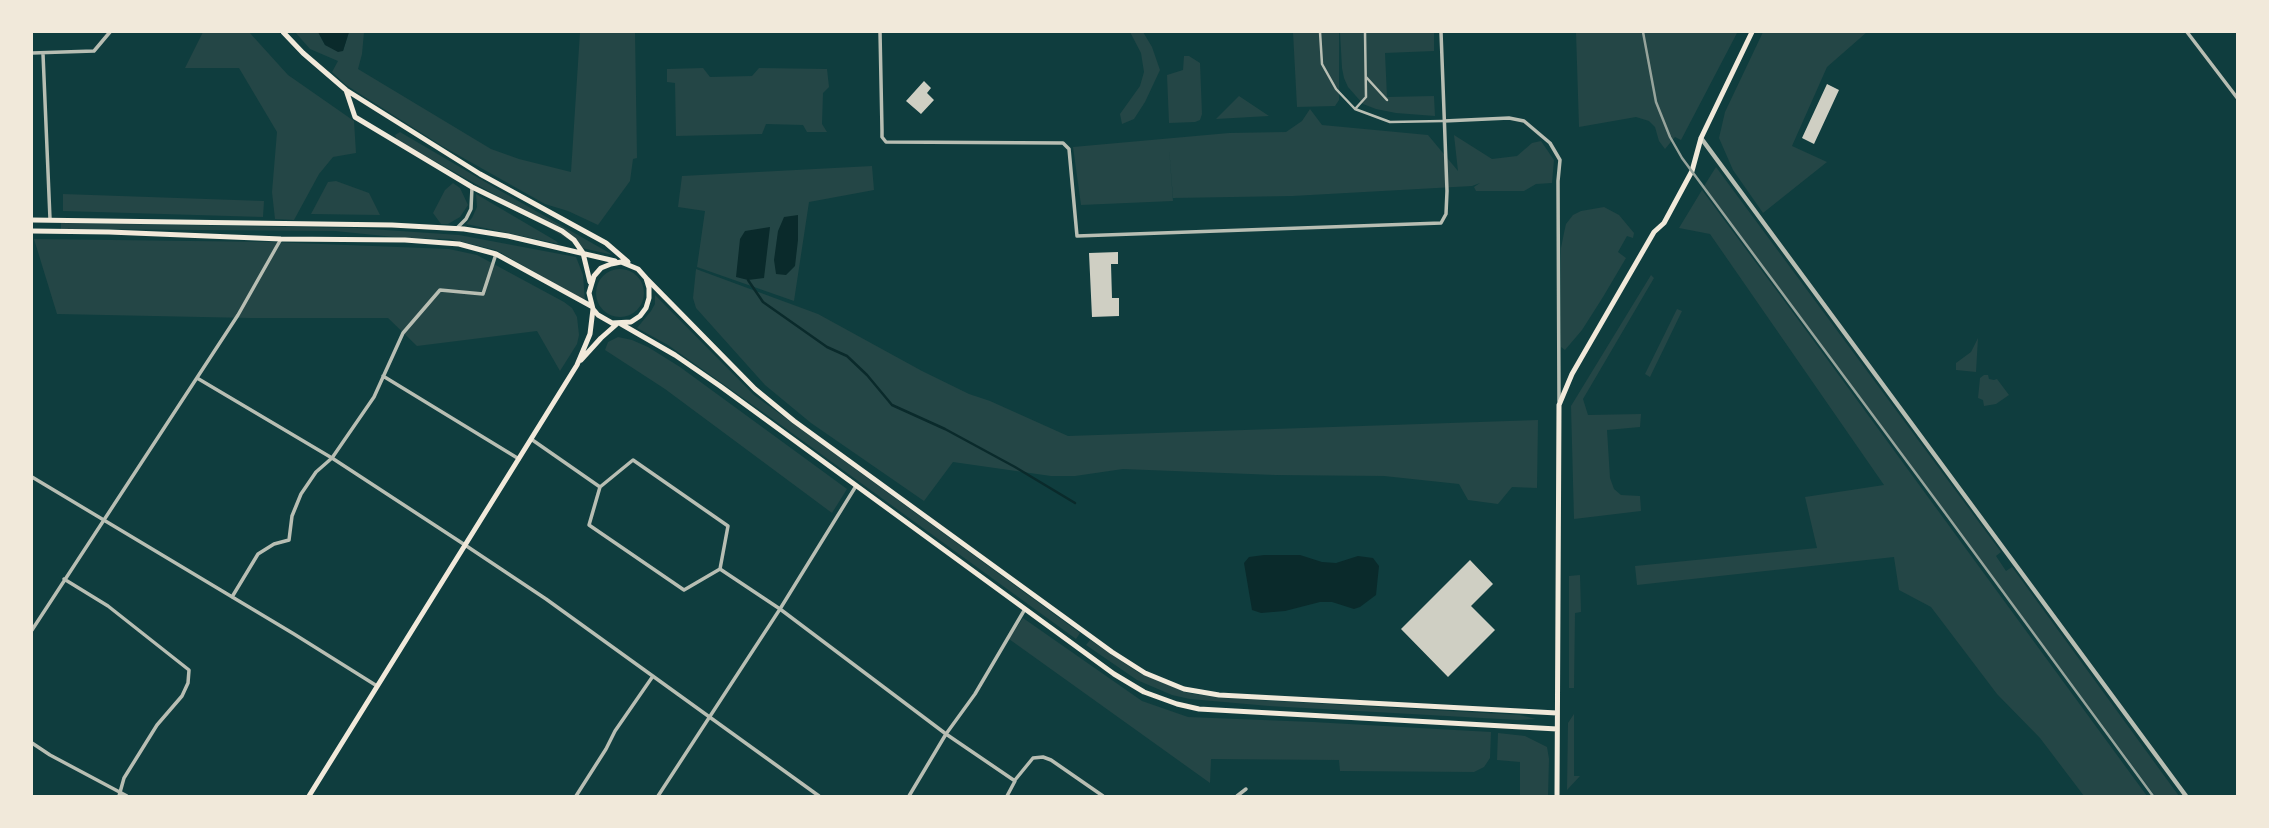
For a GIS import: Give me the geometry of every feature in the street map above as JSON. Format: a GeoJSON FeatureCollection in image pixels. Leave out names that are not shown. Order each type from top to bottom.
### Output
{"type":"FeatureCollection","features":[{"type":"Feature","properties":{"kind":"main road"},"geometry":{"type":"LineString","coordinates":[[283,32],[346,90],[480,174],[606,243],[639,270],[755,389],[794,421],[1088,635],[1145,673],[1184,689],[1219,695],[1557,713]]}},
{"type":"Feature","properties":{"kind":"main road"},"geometry":{"type":"LineString","coordinates":[[1557,796],[1559,405],[1572,374],[1654,232],[1664,223],[1692,171],[1702,138],[1752,32]]}},
{"type":"Feature","properties":{"kind":"main road"},"geometry":{"type":"LineString","coordinates":[[309,796],[577,365],[590,334],[592,308],[589,274],[583,253],[574,240],[562,231],[472,187],[355,117],[346,90]]}},
{"type":"Feature","properties":{"kind":"main road"},"geometry":{"type":"LineString","coordinates":[[32,220],[457,228],[508,236],[630,264]]}},
{"type":"Feature","properties":{"kind":"main road"},"geometry":{"type":"LineString","coordinates":[[49,232],[50,220]]}},
{"type":"Feature","properties":{"kind":"main road"},"geometry":{"type":"LineString","coordinates":[[32,231],[437,242],[460,244],[496,254],[592,308],[605,320],[619,323],[675,355],[1114,674],[1144,692],[1199,709],[1557,729]]}},
{"type":"Feature","properties":{"kind":"main road"},"geometry":{"type":"LineString","coordinates":[[590,285],[601,268],[621,262]]}},
{"type":"Feature","properties":{"kind":"main road"},"geometry":{"type":"LineString","coordinates":[[577,365],[601,338],[619,323],[640,316],[649,298],[646,278]]}},
{"type":"Feature","properties":{"kind":"main road"},"geometry":{"type":"LineString","coordinates":[[1079,648],[1088,635]]}},
{"type":"Feature","properties":{"kind":"street"},"geometry":{"type":"LineString","coordinates":[[32,54],[94,51],[110,32]]}},
{"type":"Feature","properties":{"kind":"street"},"geometry":{"type":"LineString","coordinates":[[880,32],[882,137],[886,142],[1063,143],[1069,149],[1077,236],[1441,223],[1446,214],[1447,191],[1441,32]]}},
{"type":"Feature","properties":{"kind":"street"},"geometry":{"type":"LineString","coordinates":[[1320,32],[1322,64],[1336,89],[1355,109],[1390,122],[1509,118],[1524,121],[1554,149],[1560,160],[1559,405]]}},
{"type":"Feature","properties":{"kind":"street"},"geometry":{"type":"LineString","coordinates":[[1355,109],[1366,97],[1365,32]]}},
{"type":"Feature","properties":{"kind":"street"},"geometry":{"type":"LineString","coordinates":[[2187,32],[2238,99]]}},
{"type":"Feature","properties":{"kind":"street"},"geometry":{"type":"LineString","coordinates":[[43,54],[50,220]]}},
{"type":"Feature","properties":{"kind":"street"},"geometry":{"type":"LineString","coordinates":[[1366,77],[1387,100]]}},
{"type":"Feature","properties":{"kind":"street"},"geometry":{"type":"LineString","coordinates":[[1702,138],[2186,796]]}},
{"type":"Feature","properties":{"kind":"street"},"geometry":{"type":"LineString","coordinates":[[457,228],[471,209],[472,187]]}},
{"type":"Feature","properties":{"kind":"street"},"geometry":{"type":"LineString","coordinates":[[32,630],[238,315],[281,239]]}},
{"type":"Feature","properties":{"kind":"street"},"geometry":{"type":"LineString","coordinates":[[232,597],[258,554],[274,544],[289,540],[292,516],[301,494],[316,472],[332,458],[374,397],[403,333],[440,290],[483,294],[496,254]]}},
{"type":"Feature","properties":{"kind":"street"},"geometry":{"type":"LineString","coordinates":[[383,376],[519,459]]}},
{"type":"Feature","properties":{"kind":"street"},"geometry":{"type":"LineString","coordinates":[[197,378],[332,458],[546,599],[819,796]]}},
{"type":"Feature","properties":{"kind":"street"},"geometry":{"type":"LineString","coordinates":[[531,439],[600,487]]}},
{"type":"Feature","properties":{"kind":"street"},"geometry":{"type":"LineString","coordinates":[[633,460],[718,518],[728,526],[720,569],[684,590],[589,525],[600,487],[633,460]]}},
{"type":"Feature","properties":{"kind":"street"},"geometry":{"type":"LineString","coordinates":[[32,477],[377,687]]}},
{"type":"Feature","properties":{"kind":"street"},"geometry":{"type":"LineString","coordinates":[[658,796],[780,609],[856,486]]}},
{"type":"Feature","properties":{"kind":"street"},"geometry":{"type":"LineString","coordinates":[[720,569],[780,609],[946,734],[1015,781]]}},
{"type":"Feature","properties":{"kind":"street"},"geometry":{"type":"LineString","coordinates":[[64,579],[108,606],[189,670],[188,683],[182,696],[157,725],[124,778],[120,795]]}},
{"type":"Feature","properties":{"kind":"street"},"geometry":{"type":"LineString","coordinates":[[909,796],[1025,610]]}},
{"type":"Feature","properties":{"kind":"street"},"geometry":{"type":"LineString","coordinates":[[576,796],[615,731],[653,676]]}},
{"type":"Feature","properties":{"kind":"street"},"geometry":{"type":"LineString","coordinates":[[32,743],[120,795],[127,796]]}},
{"type":"Feature","properties":{"kind":"street"},"geometry":{"type":"LineString","coordinates":[[1007,796],[1033,758],[1043,757],[1102,796]]}},
{"type":"Feature","properties":{"kind":"street"},"geometry":{"type":"LineString","coordinates":[[1237,796],[1246,789]]}},
{"type":"Feature","properties":{"kind":"shaded area"},"geometry":{"type":"Polygon","coordinates":[[[203,32],[249,32],[288,75],[354,121],[356,153],[333,157],[319,174],[294,220],[275,219],[272,192],[277,132],[239,68],[185,68],[203,32]]]}},
{"type":"Feature","properties":{"kind":"shaded area"},"geometry":{"type":"Polygon","coordinates":[[[295,32],[318,32],[325,45],[343,51],[349,32],[364,32],[358,69],[491,149],[571,172],[580,32],[635,32],[637,158],[633,159],[630,181],[598,225],[545,204],[442,146],[346,85],[332,72],[338,61],[310,49],[295,32]]]}},
{"type":"Feature","properties":{"kind":"shaded area"},"geometry":{"type":"Polygon","coordinates":[[[318,32],[349,32],[343,51],[338,52],[325,45],[318,32]]]}},
{"type":"Feature","properties":{"kind":"shaded area"},"geometry":{"type":"Polygon","coordinates":[[[1130,32],[1143,32],[1160,70],[1134,119],[1122,124],[1120,114],[1140,86],[1144,72],[1141,53],[1130,32]]]}},
{"type":"Feature","properties":{"kind":"shaded area"},"geometry":{"type":"Polygon","coordinates":[[[1293,32],[1339,32],[1339,100],[1335,106],[1297,107],[1293,32]]]}},
{"type":"Feature","properties":{"kind":"shaded area"},"geometry":{"type":"Polygon","coordinates":[[[1340,32],[1434,32],[1434,51],[1385,53],[1387,97],[1434,96],[1435,116],[1396,113],[1363,104],[1344,78],[1340,32]]]}},
{"type":"Feature","properties":{"kind":"shaded area"},"geometry":{"type":"Polygon","coordinates":[[[1576,32],[1737,33],[1681,140],[1675,137],[1665,149],[1659,141],[1655,127],[1649,121],[1636,117],[1579,127],[1576,32]]]}},
{"type":"Feature","properties":{"kind":"shaded area"},"geometry":{"type":"Polygon","coordinates":[[[1763,32],[1867,32],[1827,67],[1792,146],[1827,162],[1763,213],[1733,170],[1719,138],[1725,112],[1763,32]]]}},
{"type":"Feature","properties":{"kind":"shaded area"},"geometry":{"type":"Polygon","coordinates":[[[1184,56],[1200,63],[1202,114],[1200,120],[1195,122],[1169,123],[1167,75],[1183,70],[1184,56]]]}},
{"type":"Feature","properties":{"kind":"shaded area"},"geometry":{"type":"Polygon","coordinates":[[[703,68],[710,77],[752,76],[759,68],[827,69],[829,87],[823,93],[822,124],[827,132],[807,132],[803,125],[766,124],[762,134],[676,136],[675,83],[667,82],[667,69],[703,68]]]}},
{"type":"Feature","properties":{"kind":"shaded area"},"geometry":{"type":"Polygon","coordinates":[[[1239,96],[1269,116],[1216,119],[1239,96]]]}},
{"type":"Feature","properties":{"kind":"shaded area"},"geometry":{"type":"Polygon","coordinates":[[[1310,109],[1322,125],[1428,135],[1458,171],[1454,135],[1492,159],[1517,156],[1532,143],[1541,141],[1554,160],[1552,183],[1536,184],[1524,191],[1476,191],[1474,187],[1480,183],[1472,186],[1292,196],[1173,198],[1169,147],[1173,201],[1081,205],[1073,147],[1229,133],[1286,132],[1302,121],[1310,109]]]}},
{"type":"Feature","properties":{"kind":"shaded area"},"geometry":{"type":"Polygon","coordinates":[[[400,132],[613,255],[582,248],[499,197],[397,140],[395,135],[400,132]]]}},
{"type":"Feature","properties":{"kind":"shaded area"},"geometry":{"type":"Polygon","coordinates":[[[872,166],[874,190],[809,202],[794,301],[697,267],[705,211],[678,207],[682,176],[872,166]]]}},
{"type":"Feature","properties":{"kind":"shaded area"},"geometry":{"type":"Polygon","coordinates":[[[1716,167],[2001,552],[1996,556],[2006,571],[2012,567],[2179,796],[2155,796],[1704,186],[1716,167]]]}},
{"type":"Feature","properties":{"kind":"shaded area"},"geometry":{"type":"Polygon","coordinates":[[[336,181],[369,193],[380,215],[311,214],[328,182],[336,181]]]}},
{"type":"Feature","properties":{"kind":"shaded area"},"geometry":{"type":"Polygon","coordinates":[[[453,183],[460,188],[468,205],[460,217],[448,224],[441,224],[433,213],[445,190],[453,183]]]}},
{"type":"Feature","properties":{"kind":"shaded area"},"geometry":{"type":"Polygon","coordinates":[[[1702,190],[2147,796],[2084,796],[2040,738],[1997,694],[1931,607],[1899,590],[1894,557],[1637,585],[1635,566],[1817,548],[1805,497],[1884,485],[1710,234],[1679,228],[1702,190]]]}},
{"type":"Feature","properties":{"kind":"shaded area"},"geometry":{"type":"Polygon","coordinates":[[[63,194],[264,201],[263,217],[63,211],[63,194]]]}},
{"type":"Feature","properties":{"kind":"shaded area"},"geometry":{"type":"Polygon","coordinates":[[[476,194],[559,244],[466,224],[477,207],[476,194]]]}},
{"type":"Feature","properties":{"kind":"shaded area"},"geometry":{"type":"Polygon","coordinates":[[[1604,207],[1619,215],[1634,233],[1633,238],[1627,236],[1618,252],[1626,258],[1582,330],[1565,350],[1561,347],[1561,248],[1566,224],[1573,215],[1581,211],[1604,207]]]}},
{"type":"Feature","properties":{"kind":"shaded area"},"geometry":{"type":"Polygon","coordinates":[[[798,215],[795,266],[786,275],[776,274],[774,260],[778,231],[784,217],[798,215]]]}},
{"type":"Feature","properties":{"kind":"shaded area"},"geometry":{"type":"Polygon","coordinates":[[[61,223],[356,228],[459,235],[576,257],[583,275],[585,301],[496,250],[450,239],[404,238],[335,231],[61,229],[61,223]]]}},
{"type":"Feature","properties":{"kind":"shaded area"},"geometry":{"type":"Polygon","coordinates":[[[770,227],[764,278],[748,280],[736,277],[740,239],[745,231],[770,227]]]}},
{"type":"Feature","properties":{"kind":"shaded area"},"geometry":{"type":"Polygon","coordinates":[[[34,239],[271,242],[449,249],[477,255],[564,302],[572,308],[577,317],[579,335],[577,344],[560,371],[537,331],[417,346],[388,318],[57,314],[34,239]]]}},
{"type":"Feature","properties":{"kind":"shaded area"},"geometry":{"type":"Polygon","coordinates":[[[620,269],[637,276],[644,293],[637,310],[620,317],[603,310],[596,293],[603,276],[620,269]]]}},
{"type":"Feature","properties":{"kind":"shaded area"},"geometry":{"type":"Polygon","coordinates":[[[696,269],[818,314],[969,394],[1068,436],[1538,420],[1537,488],[1512,487],[1498,504],[1468,500],[1459,484],[1384,476],[1123,469],[1075,476],[1051,476],[953,462],[924,501],[811,423],[765,385],[696,308],[693,298],[696,269]]]}},
{"type":"Feature","properties":{"kind":"shaded area"},"geometry":{"type":"Polygon","coordinates":[[[1651,275],[1654,278],[1583,399],[1588,415],[1641,414],[1640,427],[1607,430],[1610,478],[1614,489],[1621,495],[1640,496],[1641,511],[1574,519],[1571,406],[1651,275]]]}},
{"type":"Feature","properties":{"kind":"shaded area"},"geometry":{"type":"Polygon","coordinates":[[[655,295],[754,395],[1080,633],[1076,639],[774,420],[668,345],[637,328],[655,304],[655,295]]]}},
{"type":"Feature","properties":{"kind":"shaded area"},"geometry":{"type":"Polygon","coordinates":[[[1677,309],[1682,311],[1650,377],[1645,374],[1677,309]]]}},
{"type":"Feature","properties":{"kind":"shaded area"},"geometry":{"type":"Polygon","coordinates":[[[618,337],[648,347],[680,367],[847,489],[832,513],[665,389],[605,350],[608,342],[618,337]]]}},
{"type":"Feature","properties":{"kind":"shaded area"},"geometry":{"type":"Polygon","coordinates":[[[1978,338],[1976,372],[1956,370],[1956,363],[1971,352],[1978,338]]]}},
{"type":"Feature","properties":{"kind":"shaded area"},"geometry":{"type":"Polygon","coordinates":[[[1988,375],[1989,379],[1997,379],[2009,395],[1996,404],[1984,406],[1983,400],[1978,398],[1980,378],[1988,375]]]}},
{"type":"Feature","properties":{"kind":"shaded area"},"geometry":{"type":"Polygon","coordinates":[[[1300,555],[1336,563],[1358,556],[1373,558],[1379,566],[1376,595],[1354,609],[1332,602],[1320,602],[1285,611],[1261,613],[1252,610],[1244,563],[1249,557],[1300,555]]]}},
{"type":"Feature","properties":{"kind":"shaded area"},"geometry":{"type":"Polygon","coordinates":[[[1580,575],[1581,612],[1575,613],[1574,688],[1569,688],[1569,576],[1580,575]]]}},
{"type":"Feature","properties":{"kind":"shaded area"},"geometry":{"type":"Polygon","coordinates":[[[1023,618],[1142,701],[1188,717],[1491,732],[1490,758],[1484,767],[1474,772],[1340,771],[1339,760],[1211,759],[1210,783],[1009,639],[1023,618]]]}},
{"type":"Feature","properties":{"kind":"shaded area"},"geometry":{"type":"Polygon","coordinates":[[[1090,640],[1139,673],[1188,693],[1222,698],[1520,715],[1536,719],[1269,706],[1190,699],[1172,695],[1137,680],[1086,645],[1090,640]]]}},
{"type":"Feature","properties":{"kind":"shaded area"},"geometry":{"type":"Polygon","coordinates":[[[1574,714],[1574,776],[1580,776],[1567,790],[1568,723],[1574,714]]]}},
{"type":"Feature","properties":{"kind":"shaded area"},"geometry":{"type":"Polygon","coordinates":[[[1498,733],[1525,736],[1547,747],[1548,796],[1520,796],[1520,762],[1497,760],[1498,733]]]}},
{"type":"Feature","properties":{"kind":"building"},"geometry":{"type":"Polygon","coordinates":[[[924,81],[931,88],[927,93],[934,100],[921,114],[906,101],[924,81]]]}},
{"type":"Feature","properties":{"kind":"building"},"geometry":{"type":"Polygon","coordinates":[[[1827,84],[1839,90],[1814,144],[1802,138],[1827,84]]]}},
{"type":"Feature","properties":{"kind":"building"},"geometry":{"type":"Polygon","coordinates":[[[1118,252],[1118,264],[1111,264],[1112,298],[1119,298],[1119,316],[1092,317],[1089,253],[1118,252]]]}},
{"type":"Feature","properties":{"kind":"building"},"geometry":{"type":"Polygon","coordinates":[[[1470,560],[1493,584],[1471,606],[1495,630],[1448,677],[1401,629],[1470,560]]]}},
{"type":"Feature","properties":{"kind":"waterway"},"geometry":{"type":"LineString","coordinates":[[748,280],[763,302],[827,347],[847,356],[892,405],[945,429],[1075,503]]}},
{"type":"Feature","properties":{"kind":"railway"},"geometry":{"type":"LineString","coordinates":[[1643,32],[1656,102],[1682,158],[2153,796]]}}]}
